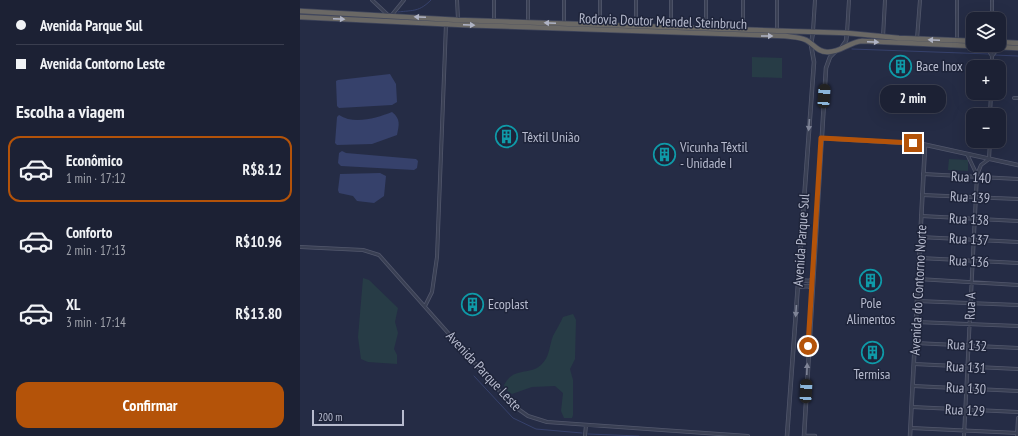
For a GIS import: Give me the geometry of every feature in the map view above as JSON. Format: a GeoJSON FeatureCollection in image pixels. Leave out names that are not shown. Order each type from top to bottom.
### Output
{"type":"FeatureCollection","features":[{"type":"Feature","properties":{"kind":"highway","name":"Rodovia Doutor Mendel Steinbruch"},"geometry":{"type":"LineString","coordinates":[[300,11],[458,20],[847,33],[882,37],[966,41]]}},
{"type":"Feature","properties":{"kind":"highway","name":"Rodovia Doutor Mendel Steinbruch"},"geometry":{"type":"LineString","coordinates":[[300,17],[446,24],[785,36],[801,38],[808,41],[821,51],[836,51]]}},
{"type":"Feature","properties":{"kind":"highway"},"geometry":{"type":"LineString","coordinates":[[836,51],[854,42],[862,41],[966,45]]}},
{"type":"Feature","properties":{"kind":"highway"},"geometry":{"type":"LineString","coordinates":[[1006,44],[1018,43]]}},
{"type":"Feature","properties":{"kind":"highway"},"geometry":{"type":"LineString","coordinates":[[1006,45],[1018,48]]}},
{"type":"Feature","properties":{"kind":"street"},"geometry":{"type":"LineString","coordinates":[[372,0],[390,16],[404,0]]}},
{"type":"Feature","properties":{"kind":"street"},"geometry":{"type":"LineString","coordinates":[[457,0],[458,20]]}},
{"type":"Feature","properties":{"kind":"street"},"geometry":{"type":"LineString","coordinates":[[494,0],[494,21]]}},
{"type":"Feature","properties":{"kind":"street"},"geometry":{"type":"LineString","coordinates":[[528,0],[528,22]]}},
{"type":"Feature","properties":{"kind":"street"},"geometry":{"type":"LineString","coordinates":[[564,0],[564,23]]}},
{"type":"Feature","properties":{"kind":"street"},"geometry":{"type":"LineString","coordinates":[[600,0],[600,24]]}},
{"type":"Feature","properties":{"kind":"street"},"geometry":{"type":"LineString","coordinates":[[636,0],[636,25]]}},
{"type":"Feature","properties":{"kind":"street"},"geometry":{"type":"LineString","coordinates":[[671,0],[671,26]]}},
{"type":"Feature","properties":{"kind":"street"},"geometry":{"type":"LineString","coordinates":[[706,0],[706,28]]}},
{"type":"Feature","properties":{"kind":"street"},"geometry":{"type":"LineString","coordinates":[[743,0],[743,29]]}},
{"type":"Feature","properties":{"kind":"street"},"geometry":{"type":"LineString","coordinates":[[777,0],[777,30]]}},
{"type":"Feature","properties":{"kind":"street"},"geometry":{"type":"LineString","coordinates":[[813,32],[815,0]]}},
{"type":"Feature","properties":{"kind":"street"},"geometry":{"type":"LineString","coordinates":[[847,33],[849,0]]}},
{"type":"Feature","properties":{"kind":"street"},"geometry":{"type":"LineString","coordinates":[[882,37],[885,0]]}},
{"type":"Feature","properties":{"kind":"street"},"geometry":{"type":"LineString","coordinates":[[917,39],[920,0]]}},
{"type":"Feature","properties":{"kind":"street"},"geometry":{"type":"LineString","coordinates":[[957,0],[958,40]]}},
{"type":"Feature","properties":{"kind":"street"},"geometry":{"type":"LineString","coordinates":[[992,0],[992,12]]}},
{"type":"Feature","properties":{"kind":"street"},"geometry":{"type":"LineString","coordinates":[[425,306],[432,292],[437,257],[446,24]]}},
{"type":"Feature","properties":{"kind":"street","name":"Avenida Parque Sul"},"geometry":{"type":"LineString","coordinates":[[787,436],[814,62],[811,44],[813,32]]}},
{"type":"Feature","properties":{"kind":"street","name":"Avenida Parque Sul"},"geometry":{"type":"LineString","coordinates":[[804,436],[812,280],[826,68],[830,57],[844,44],[847,33]]}},
{"type":"Feature","properties":{"kind":"street"},"geometry":{"type":"LineString","coordinates":[[990,52],[992,56]]}},
{"type":"Feature","properties":{"kind":"street"},"geometry":{"type":"LineString","coordinates":[[992,60],[994,52]]}},
{"type":"Feature","properties":{"kind":"street"},"geometry":{"type":"LineString","coordinates":[[821,138],[904,142],[967,153],[1018,165]]}},
{"type":"Feature","properties":{"kind":"street","name":"Avenida do Contorno Norte"},"geometry":{"type":"LineString","coordinates":[[910,436],[925,145]]}},
{"type":"Feature","properties":{"kind":"street"},"geometry":{"type":"LineString","coordinates":[[977,176],[981,165],[989,159],[990,148]]}},
{"type":"Feature","properties":{"kind":"street","name":"Rua A"},"geometry":{"type":"LineString","coordinates":[[964,436],[977,176],[967,153]]}},
{"type":"Feature","properties":{"kind":"street","name":"Rua 140"},"geometry":{"type":"LineString","coordinates":[[923,174],[1018,179]]}},
{"type":"Feature","properties":{"kind":"street","name":"Rua 139"},"geometry":{"type":"LineString","coordinates":[[922,195],[1018,200]]}},
{"type":"Feature","properties":{"kind":"street","name":"Rua 138"},"geometry":{"type":"LineString","coordinates":[[921,216],[1018,221]]}},
{"type":"Feature","properties":{"kind":"street","name":"Rua 137"},"geometry":{"type":"LineString","coordinates":[[920,237],[1018,242]]}},
{"type":"Feature","properties":{"kind":"street","name":"Avenida Parque Leste"},"geometry":{"type":"LineString","coordinates":[[300,247],[363,250],[375,253],[384,259],[516,409],[528,416],[543,422],[748,436]]}},
{"type":"Feature","properties":{"kind":"street","name":"Rua 136"},"geometry":{"type":"LineString","coordinates":[[920,258],[1018,263]]}},
{"type":"Feature","properties":{"kind":"street"},"geometry":{"type":"LineString","coordinates":[[918,279],[1018,285]]}},
{"type":"Feature","properties":{"kind":"street"},"geometry":{"type":"LineString","coordinates":[[798,280],[812,280]]}},
{"type":"Feature","properties":{"kind":"street"},"geometry":{"type":"LineString","coordinates":[[798,287],[808,286],[812,288]]}},
{"type":"Feature","properties":{"kind":"street"},"geometry":{"type":"LineString","coordinates":[[917,301],[1018,305]]}},
{"type":"Feature","properties":{"kind":"street"},"geometry":{"type":"LineString","coordinates":[[916,322],[1018,326]]}},
{"type":"Feature","properties":{"kind":"street","name":"Rua 132"},"geometry":{"type":"LineString","coordinates":[[915,343],[1018,348]]}},
{"type":"Feature","properties":{"kind":"street","name":"Rua 131"},"geometry":{"type":"LineString","coordinates":[[914,364],[1018,369]]}},
{"type":"Feature","properties":{"kind":"street","name":"Rua 130"},"geometry":{"type":"LineString","coordinates":[[913,386],[1018,391]]}},
{"type":"Feature","properties":{"kind":"street","name":"Rua 129"},"geometry":{"type":"LineString","coordinates":[[912,407],[1018,412]]}},
{"type":"Feature","properties":{"kind":"street"},"geometry":{"type":"LineString","coordinates":[[911,428],[1017,434],[1018,418]]}},
{"type":"Feature","properties":{"kind":"street"},"geometry":{"type":"LineString","coordinates":[[585,436],[586,425]]}},
{"type":"Feature","properties":{"kind":"street"},"geometry":{"type":"LineString","coordinates":[[804,436],[815,436]]}},
{"type":"Feature","properties":{"kind":"shaded area"},"geometry":{"type":"Polygon","coordinates":[[[752,57],[782,58],[782,78],[752,77],[752,57]]]}},
{"type":"Feature","properties":{"kind":"shaded area"},"geometry":{"type":"Polygon","coordinates":[[[949,159],[968,160],[968,171],[948,170],[949,159]]]}},
{"type":"Feature","properties":{"kind":"shaded area"},"geometry":{"type":"Polygon","coordinates":[[[363,278],[369,280],[398,308],[395,322],[398,333],[394,349],[397,355],[397,364],[368,362],[361,359],[358,337],[363,278]]]}},
{"type":"Feature","properties":{"kind":"shaded area"},"geometry":{"type":"Polygon","coordinates":[[[573,314],[576,320],[575,359],[570,369],[573,380],[573,415],[572,418],[564,418],[561,411],[563,393],[555,386],[532,387],[512,394],[505,389],[504,385],[512,375],[532,370],[544,362],[553,336],[563,317],[573,314]]]}},
{"type":"Feature","properties":{"kind":"water"},"geometry":{"type":"Polygon","coordinates":[[[390,74],[396,84],[397,102],[392,105],[339,108],[337,106],[336,81],[390,74]]]}},
{"type":"Feature","properties":{"kind":"water"},"geometry":{"type":"Polygon","coordinates":[[[392,112],[398,120],[399,125],[397,135],[372,144],[337,145],[335,143],[337,117],[339,115],[352,120],[366,120],[392,112]]]}},
{"type":"Feature","properties":{"kind":"water"},"geometry":{"type":"Polygon","coordinates":[[[342,151],[346,153],[416,159],[418,161],[417,168],[414,170],[341,166],[338,163],[339,153],[342,151]]]}},
{"type":"Feature","properties":{"kind":"water"},"geometry":{"type":"Polygon","coordinates":[[[380,173],[386,176],[384,196],[374,203],[357,201],[353,196],[339,193],[340,174],[380,173]]]}},
{"type":"Feature","properties":{"kind":"waterway"},"geometry":{"type":"LineString","coordinates":[[398,12],[420,9],[431,0]]}},
{"type":"Feature","properties":{"kind":"waterway"},"geometry":{"type":"LineString","coordinates":[[852,49],[989,54]]}},
{"type":"Feature","properties":{"kind":"waterway"},"geometry":{"type":"LineString","coordinates":[[994,55],[1018,56]]}},
{"type":"Feature","properties":{"kind":"waterway"},"geometry":{"type":"LineString","coordinates":[[474,376],[513,418],[536,429],[582,433]]}},
{"type":"Feature","properties":{"kind":"waterway"},"geometry":{"type":"LineString","coordinates":[[588,434],[639,436]]}},
{"type":"Feature","properties":{"kind":"place","name":"Bace Inox"},"geometry":{"type":"Point","coordinates":[900,66]}},
{"type":"Feature","properties":{"kind":"place","name":"Têxtil União"},"geometry":{"type":"Point","coordinates":[506,137]}},
{"type":"Feature","properties":{"kind":"place","name":"Vicunha Têxtil - Unidade I"},"geometry":{"type":"Point","coordinates":[664,155]}},
{"type":"Feature","properties":{"kind":"place","name":"Pole Alimentos"},"geometry":{"type":"Point","coordinates":[871,281]}},
{"type":"Feature","properties":{"kind":"place","name":"Ecoplast"},"geometry":{"type":"Point","coordinates":[473,304]}},
{"type":"Feature","properties":{"kind":"place","name":"Termisa"},"geometry":{"type":"Point","coordinates":[872,352]}},
{"type":"Feature","properties":{"kind":"route"},"geometry":{"type":"LineString","coordinates":[[808,346],[821,138],[913,143]]}}]}
